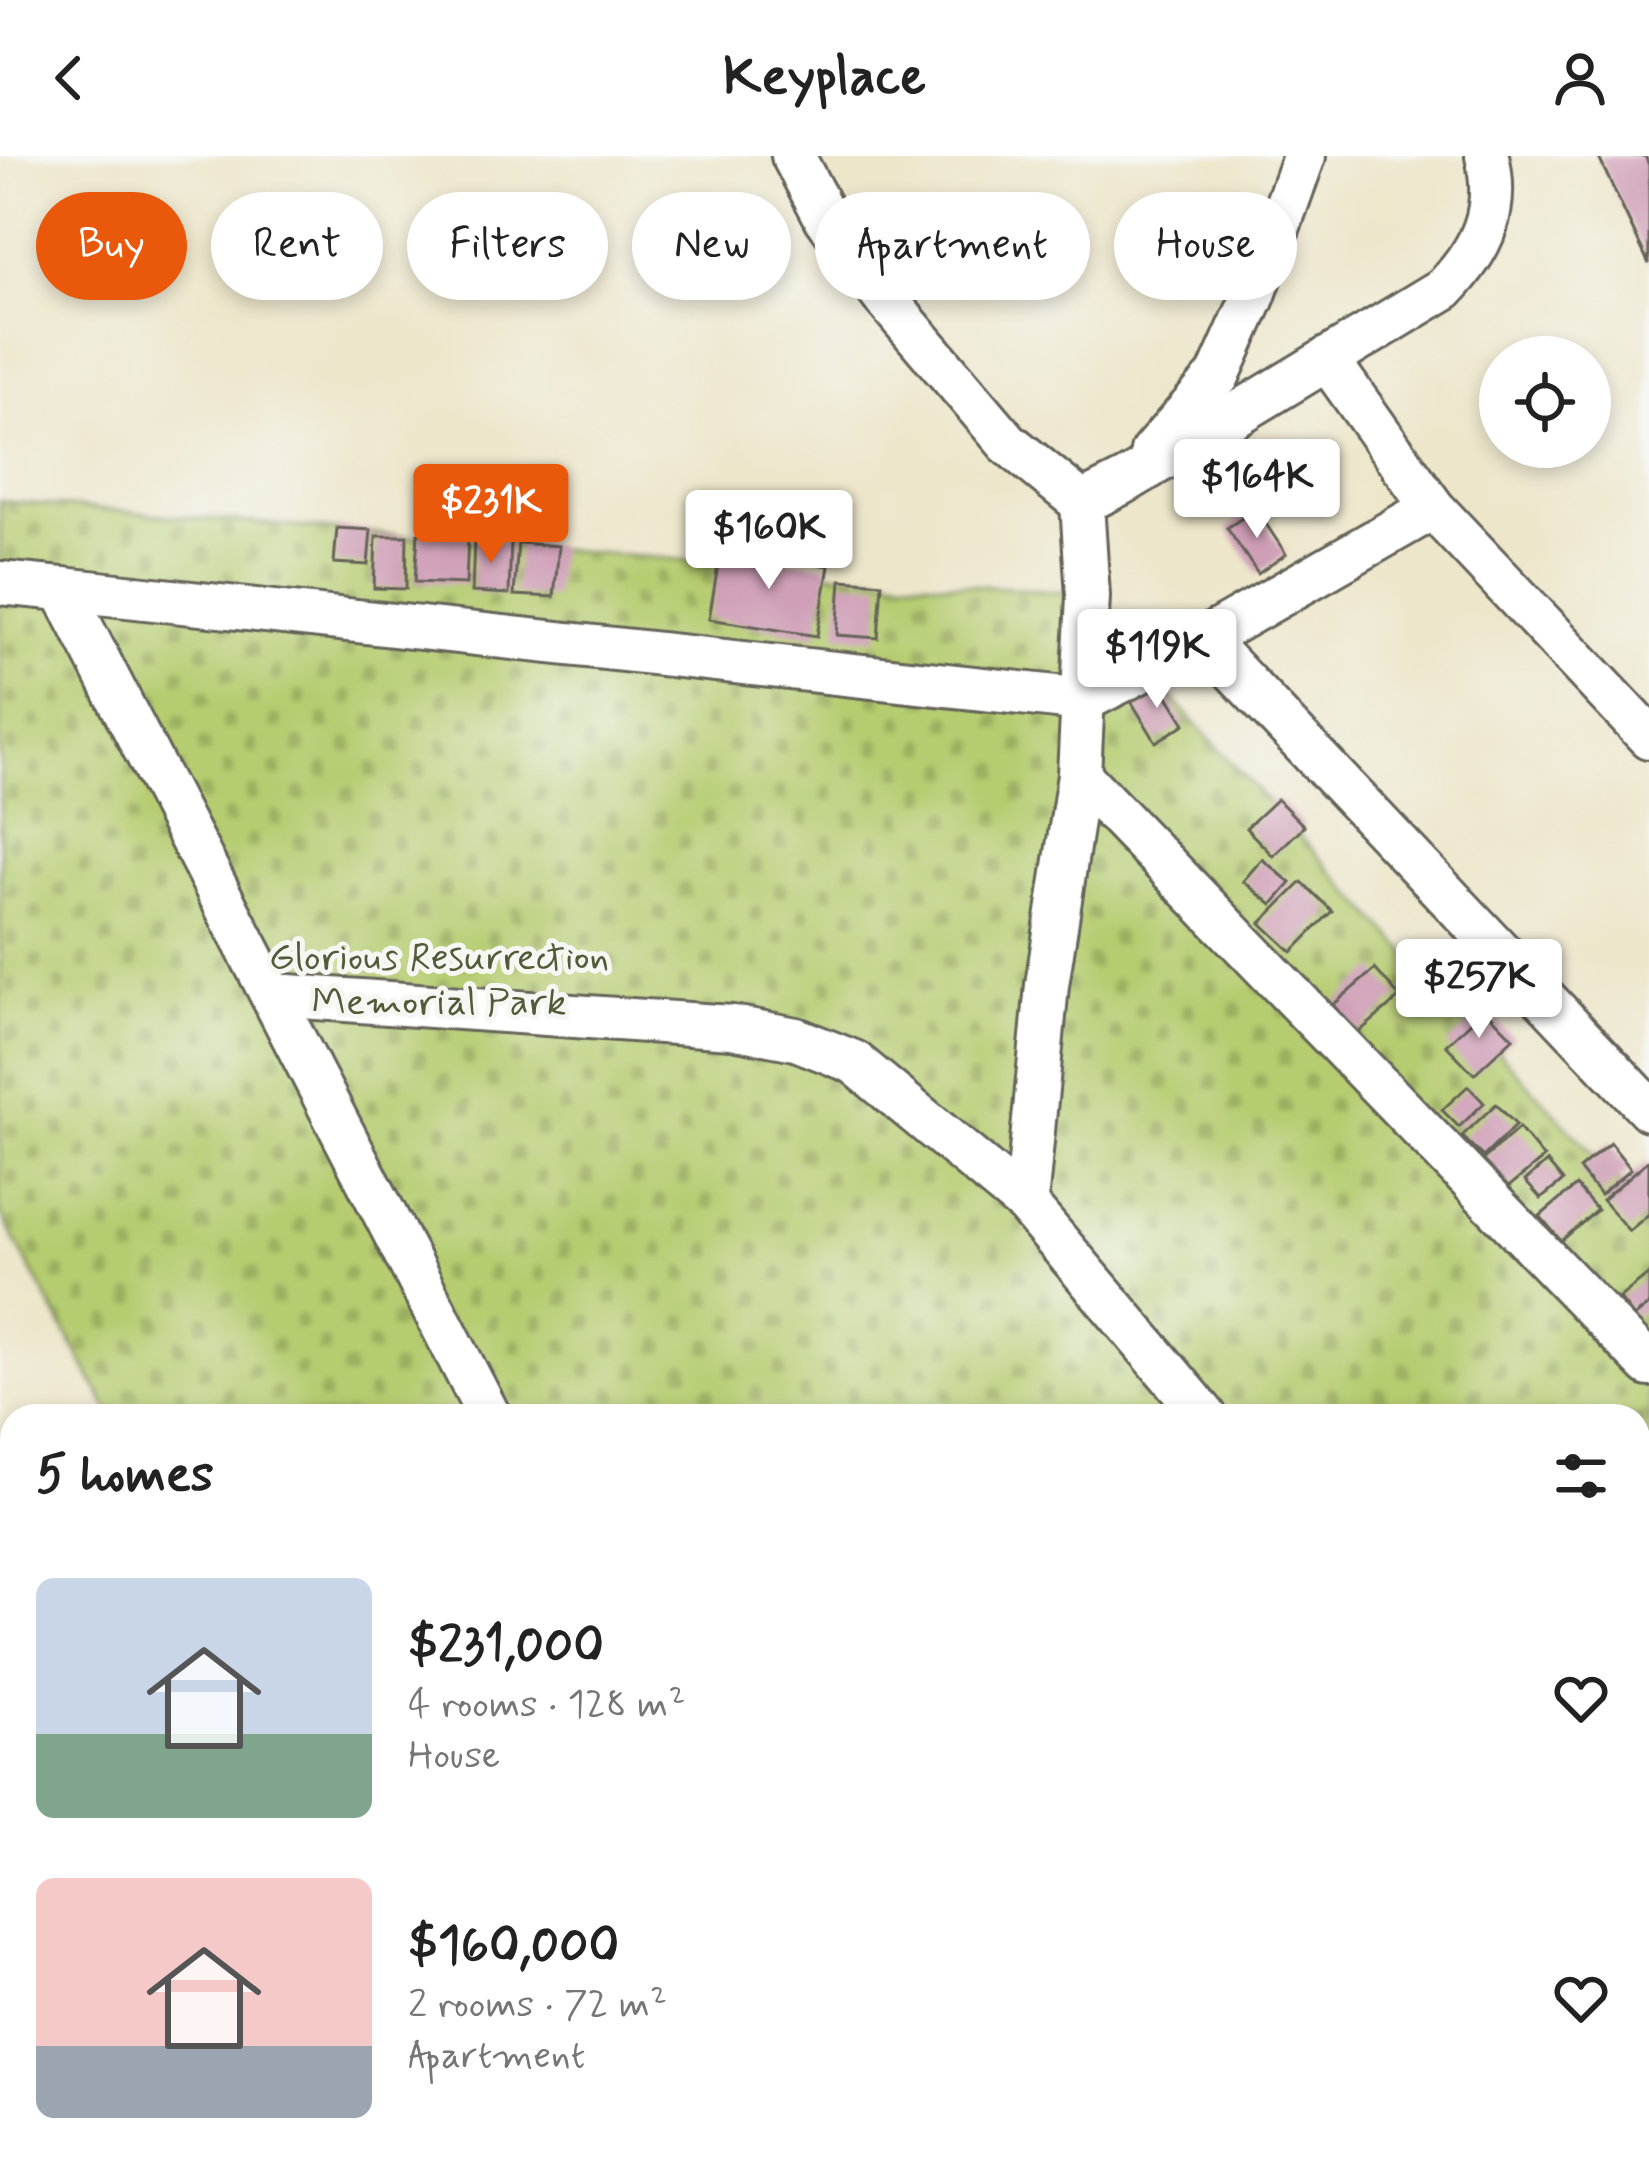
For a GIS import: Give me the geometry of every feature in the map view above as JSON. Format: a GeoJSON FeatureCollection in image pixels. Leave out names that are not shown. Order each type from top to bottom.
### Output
{"type":"FeatureCollection","features":[{"type":"Feature","properties":{"kind":"street"},"geometry":{"type":"LineString","coordinates":[[793,156],[826,218],[883,296],[1008,443],[1082,503],[1088,596],[1084,700],[1078,775],[1047,985],[1026,1204]]}},
{"type":"Feature","properties":{"kind":"street"},"geometry":{"type":"LineString","coordinates":[[1128,480],[1218,376],[1254,295],[1304,156]]}},
{"type":"Feature","properties":{"kind":"street"},"geometry":{"type":"LineString","coordinates":[[1082,503],[1128,480],[1445,288],[1474,257],[1489,215],[1487,156]]}},
{"type":"Feature","properties":{"kind":"street"},"geometry":{"type":"LineString","coordinates":[[1327,359],[1433,508],[1649,737]]}},
{"type":"Feature","properties":{"kind":"street"},"geometry":{"type":"LineString","coordinates":[[0,583],[1084,700],[1204,639],[1433,508]]}},
{"type":"Feature","properties":{"kind":"street"},"geometry":{"type":"LineString","coordinates":[[62,589],[483,1404]]}},
{"type":"Feature","properties":{"kind":"street"},"geometry":{"type":"LineString","coordinates":[[1204,639],[1649,1109]]}},
{"type":"Feature","properties":{"kind":"street"},"geometry":{"type":"LineString","coordinates":[[1078,775],[1649,1365]]}},
{"type":"Feature","properties":{"kind":"street"},"geometry":{"type":"LineString","coordinates":[[274,995],[732,1028],[796,1039],[854,1062],[1026,1204],[1195,1404]]}},
{"type":"Feature","properties":{"kind":"green space","name":"Glorious Resurrection Memorial Park"},"geometry":{"type":"Polygon","coordinates":[[[0,501],[1076,594],[1649,1215],[1649,1404],[105,1404],[0,1213],[0,501]]]}},
{"type":"Feature","properties":{"kind":"building"},"geometry":{"type":"Polygon","coordinates":[[[1598,156],[1645,156],[1649,165],[1649,264],[1598,156]]]}},
{"type":"Feature","properties":{"kind":"building"},"geometry":{"type":"Polygon","coordinates":[[[1256,509],[1286,554],[1258,574],[1227,528],[1256,509]]]}},
{"type":"Feature","properties":{"kind":"building"},"geometry":{"type":"Polygon","coordinates":[[[337,528],[371,530],[368,565],[334,563],[337,528]]]}},
{"type":"Feature","properties":{"kind":"building"},"geometry":{"type":"Polygon","coordinates":[[[418,533],[468,535],[466,584],[415,582],[418,533]]]}},
{"type":"Feature","properties":{"kind":"building"},"geometry":{"type":"Polygon","coordinates":[[[376,536],[407,536],[406,589],[374,588],[376,536]]]}},
{"type":"Feature","properties":{"kind":"building"},"geometry":{"type":"Polygon","coordinates":[[[474,539],[511,541],[509,594],[472,592],[474,539]]]}},
{"type":"Feature","properties":{"kind":"building"},"geometry":{"type":"Polygon","coordinates":[[[518,543],[559,546],[554,597],[514,595],[518,543]]]}},
{"type":"Feature","properties":{"kind":"building"},"geometry":{"type":"Polygon","coordinates":[[[721,548],[829,566],[817,636],[709,619],[721,548]]]}},
{"type":"Feature","properties":{"kind":"building"},"geometry":{"type":"Polygon","coordinates":[[[841,580],[882,583],[878,638],[837,635],[841,580]]]}},
{"type":"Feature","properties":{"kind":"building"},"geometry":{"type":"Polygon","coordinates":[[[1158,680],[1185,724],[1156,742],[1129,698],[1158,680]]]}},
{"type":"Feature","properties":{"kind":"building"},"geometry":{"type":"Polygon","coordinates":[[[1277,799],[1304,826],[1273,856],[1246,828],[1277,799]]]}},
{"type":"Feature","properties":{"kind":"building"},"geometry":{"type":"Polygon","coordinates":[[[1262,859],[1291,883],[1272,905],[1243,881],[1262,859]]]}},
{"type":"Feature","properties":{"kind":"building"},"geometry":{"type":"Polygon","coordinates":[[[1302,882],[1332,911],[1292,952],[1261,923],[1302,882]]]}},
{"type":"Feature","properties":{"kind":"building"},"geometry":{"type":"Polygon","coordinates":[[[1375,969],[1400,997],[1358,1033],[1333,1005],[1375,969]]]}},
{"type":"Feature","properties":{"kind":"building"},"geometry":{"type":"Polygon","coordinates":[[[1485,1009],[1513,1038],[1474,1074],[1446,1045],[1485,1009]]]}},
{"type":"Feature","properties":{"kind":"building"},"geometry":{"type":"Polygon","coordinates":[[[1468,1086],[1484,1103],[1459,1127],[1442,1110],[1468,1086]]]}},
{"type":"Feature","properties":{"kind":"building"},"geometry":{"type":"Polygon","coordinates":[[[1496,1104],[1516,1125],[1483,1157],[1462,1136],[1496,1104]]]}},
{"type":"Feature","properties":{"kind":"building"},"geometry":{"type":"Polygon","coordinates":[[[1519,1128],[1544,1158],[1505,1190],[1481,1161],[1519,1128]]]}},
{"type":"Feature","properties":{"kind":"building"},"geometry":{"type":"Polygon","coordinates":[[[1610,1143],[1631,1169],[1600,1195],[1579,1169],[1610,1143]]]}},
{"type":"Feature","properties":{"kind":"building"},"geometry":{"type":"Polygon","coordinates":[[[1649,1160],[1649,1214],[1629,1231],[1602,1200],[1649,1160]]]}},
{"type":"Feature","properties":{"kind":"building"},"geometry":{"type":"Polygon","coordinates":[[[1547,1162],[1563,1181],[1541,1199],[1525,1181],[1547,1162]]]}},
{"type":"Feature","properties":{"kind":"building"},"geometry":{"type":"Polygon","coordinates":[[[1576,1186],[1597,1210],[1561,1241],[1540,1216],[1576,1186]]]}},
{"type":"Feature","properties":{"kind":"building"},"geometry":{"type":"Polygon","coordinates":[[[1649,1274],[1649,1305],[1634,1317],[1619,1298],[1649,1274]]]}}]}
